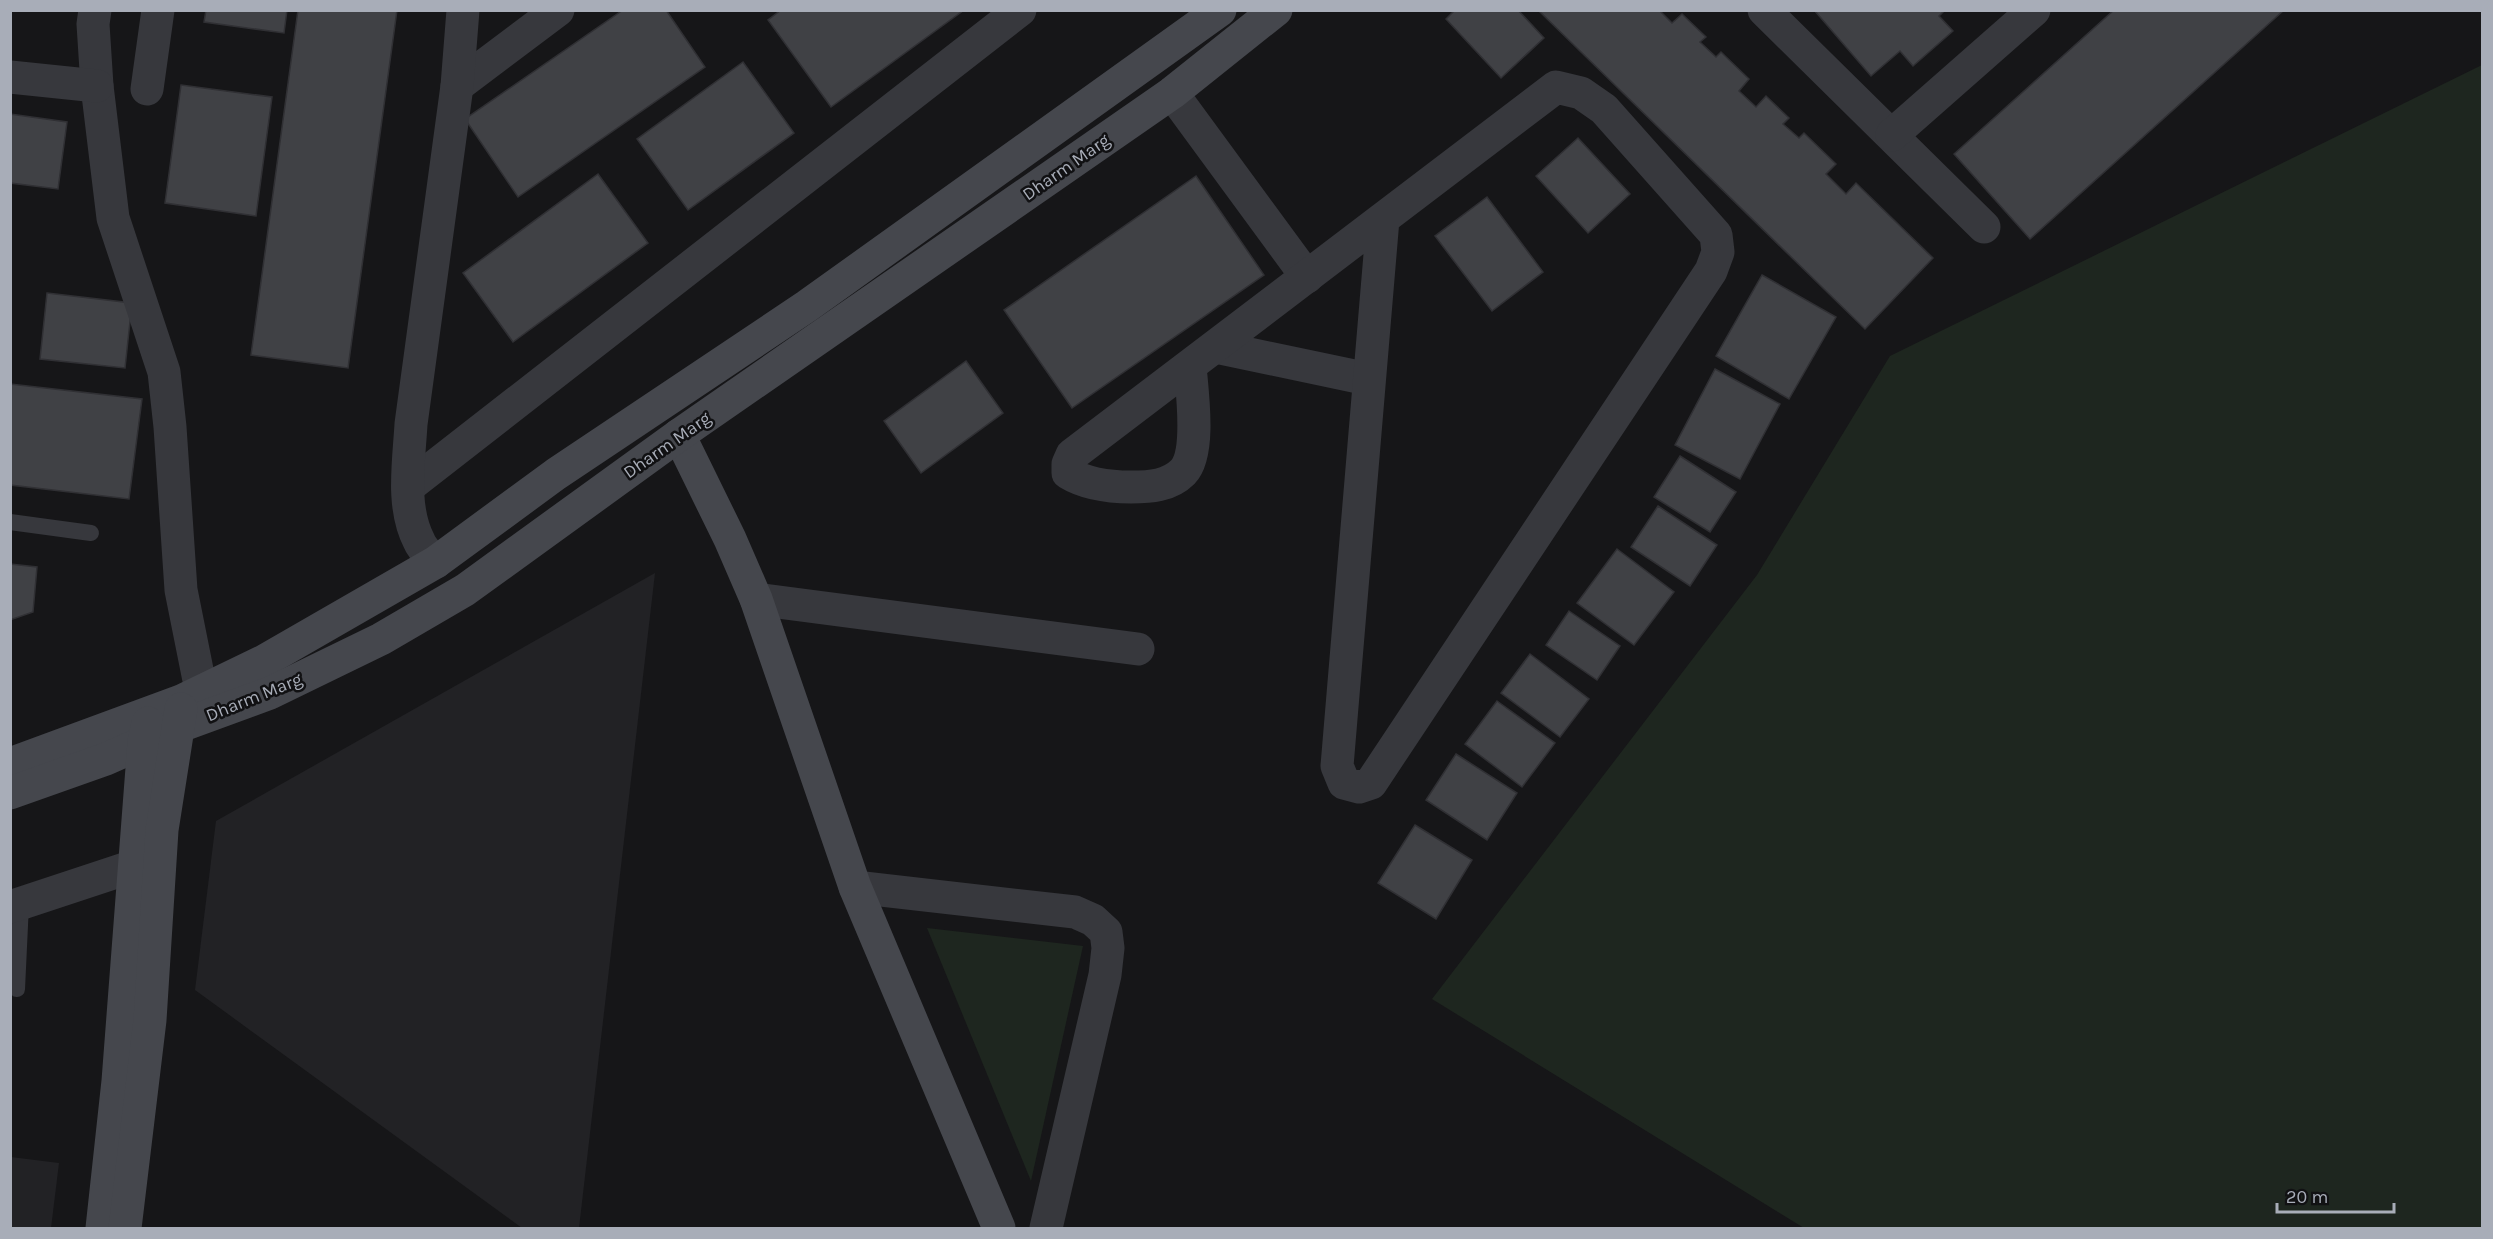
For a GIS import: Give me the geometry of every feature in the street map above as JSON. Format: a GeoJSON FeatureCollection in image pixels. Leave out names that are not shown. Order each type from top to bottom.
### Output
{"type":"FeatureCollection","features":[{"type":"Feature","properties":{"kind":"main road","name":"Dharm Marg"},"geometry":{"type":"LineString","coordinates":[[10,793],[106,759],[148,727],[436,562],[556,474],[807,306],[1220,10]]}},
{"type":"Feature","properties":{"kind":"main road","name":"Dharm Marg"},"geometry":{"type":"LineString","coordinates":[[187,706],[270,693],[381,639],[465,590],[680,435],[1172,93],[1276,10]]}},
{"type":"Feature","properties":{"kind":"main road"},"geometry":{"type":"LineString","coordinates":[[680,435],[756,599],[855,887],[999,1228]]}},
{"type":"Feature","properties":{"kind":"main road"},"geometry":{"type":"LineString","coordinates":[[125,1228],[150,1020],[162,830],[187,706]]}},
{"type":"Feature","properties":{"kind":"main road","name":"Dharm Marg"},"geometry":{"type":"LineString","coordinates":[[10,764],[148,727]]}},
{"type":"Feature","properties":{"kind":"main road"},"geometry":{"type":"LineString","coordinates":[[102,1228],[118,1082],[134,866],[148,727]]}},
{"type":"Feature","properties":{"kind":"street"},"geometry":{"type":"LineString","coordinates":[[95,10],[93,24],[97,86],[112,218],[164,372],[170,427],[187,706]]}},
{"type":"Feature","properties":{"kind":"street"},"geometry":{"type":"LineString","coordinates":[[147,89],[158,10]]}},
{"type":"Feature","properties":{"kind":"street"},"geometry":{"type":"LineString","coordinates":[[436,562],[419,543],[411,522],[408,487],[411,424],[456,86],[463,10]]}},
{"type":"Feature","properties":{"kind":"street"},"geometry":{"type":"LineString","coordinates":[[456,86],[558,10]]}},
{"type":"Feature","properties":{"kind":"street"},"geometry":{"type":"LineString","coordinates":[[408,487],[1020,10]]}},
{"type":"Feature","properties":{"kind":"street"},"geometry":{"type":"LineString","coordinates":[[1764,10],[1984,227]]}},
{"type":"Feature","properties":{"kind":"street"},"geometry":{"type":"LineString","coordinates":[[1892,135],[2034,10]]}},
{"type":"Feature","properties":{"kind":"street"},"geometry":{"type":"LineString","coordinates":[[10,77],[97,86]]}},
{"type":"Feature","properties":{"kind":"street"},"geometry":{"type":"LineString","coordinates":[[1190,366],[1556,87],[1581,93],[1604,109],[1716,235],[1718,252],[1704,281],[1371,783],[1359,787],[1344,783],[1336,766],[1383,219]]}},
{"type":"Feature","properties":{"kind":"street"},"geometry":{"type":"LineString","coordinates":[[1172,93],[1307,277]]}},
{"type":"Feature","properties":{"kind":"street"},"geometry":{"type":"LineString","coordinates":[[1216,347],[1368,379]]}},
{"type":"Feature","properties":{"kind":"street"},"geometry":{"type":"LineString","coordinates":[[756,599],[1138,649]]}},
{"type":"Feature","properties":{"kind":"street"},"geometry":{"type":"LineString","coordinates":[[16,906],[134,866]]}},
{"type":"Feature","properties":{"kind":"street"},"geometry":{"type":"LineString","coordinates":[[855,887],[1075,912],[1093,920],[1106,932],[1108,948],[1106,975],[1046,1228]]}},
{"type":"Feature","properties":{"kind":"lane"},"geometry":{"type":"LineString","coordinates":[[10,522],[91,533]]}},
{"type":"Feature","properties":{"kind":"lane"},"geometry":{"type":"LineString","coordinates":[[16,906],[16,989]]}},
{"type":"Feature","properties":{"kind":"shaded area"},"geometry":{"type":"Polygon","coordinates":[[[2482,65],[2482,1228],[1804,1228],[1432,999],[1757,575],[1890,356],[2482,65]]]}},
{"type":"Feature","properties":{"kind":"shaded area"},"geometry":{"type":"Polygon","coordinates":[[[655,573],[579,1228],[522,1228],[195,990],[216,821],[655,573]]]}},
{"type":"Feature","properties":{"kind":"shaded area"},"geometry":{"type":"Polygon","coordinates":[[[927,928],[1083,946],[1031,1181],[927,928]]]}},
{"type":"Feature","properties":{"kind":"shaded area"},"geometry":{"type":"Polygon","coordinates":[[[11,1157],[59,1163],[51,1228],[11,1228],[11,1157]]]}},
{"type":"Feature","properties":{"kind":"building"},"geometry":{"type":"Polygon","coordinates":[[[206,10],[287,10],[284,33],[204,22],[206,10]]]}},
{"type":"Feature","properties":{"kind":"building"},"geometry":{"type":"Polygon","coordinates":[[[298,10],[397,10],[348,368],[251,355],[298,10]]]}},
{"type":"Feature","properties":{"kind":"building"},"geometry":{"type":"Polygon","coordinates":[[[623,10],[666,10],[705,67],[518,197],[465,119],[623,10]]]}},
{"type":"Feature","properties":{"kind":"building"},"geometry":{"type":"Polygon","coordinates":[[[781,10],[964,10],[831,107],[768,20],[781,10]]]}},
{"type":"Feature","properties":{"kind":"building"},"geometry":{"type":"Polygon","coordinates":[[[1455,10],[1518,10],[1544,38],[1501,78],[1446,19],[1455,10]]]}},
{"type":"Feature","properties":{"kind":"building"},"geometry":{"type":"Polygon","coordinates":[[[1538,10],[1659,10],[1672,23],[1682,14],[1706,37],[1700,42],[1716,57],[1721,52],[1749,79],[1739,91],[1756,107],[1766,96],[1789,118],[1783,124],[1799,138],[1804,133],[1836,164],[1826,174],[1846,194],[1856,183],[1933,258],[1865,329],[1538,10]]]}},
{"type":"Feature","properties":{"kind":"building"},"geometry":{"type":"Polygon","coordinates":[[[1814,10],[1945,10],[1939,16],[1953,31],[1913,66],[1900,51],[1871,76],[1814,10]]]}},
{"type":"Feature","properties":{"kind":"building"},"geometry":{"type":"Polygon","coordinates":[[[2114,10],[2284,10],[2030,239],[1954,154],[2114,10]]]}},
{"type":"Feature","properties":{"kind":"building"},"geometry":{"type":"Polygon","coordinates":[[[743,62],[794,133],[688,210],[637,139],[743,62]]]}},
{"type":"Feature","properties":{"kind":"building"},"geometry":{"type":"Polygon","coordinates":[[[181,85],[272,97],[256,216],[165,203],[181,85]]]}},
{"type":"Feature","properties":{"kind":"building"},"geometry":{"type":"Polygon","coordinates":[[[10,114],[67,122],[58,189],[10,183],[10,114]]]}},
{"type":"Feature","properties":{"kind":"building"},"geometry":{"type":"Polygon","coordinates":[[[1578,138],[1630,194],[1588,233],[1536,176],[1578,138]]]}},
{"type":"Feature","properties":{"kind":"building"},"geometry":{"type":"Polygon","coordinates":[[[598,174],[648,243],[513,342],[463,273],[598,174]]]}},
{"type":"Feature","properties":{"kind":"building"},"geometry":{"type":"Polygon","coordinates":[[[1196,176],[1264,275],[1072,408],[1004,310],[1196,176]]]}},
{"type":"Feature","properties":{"kind":"building"},"geometry":{"type":"Polygon","coordinates":[[[1487,197],[1543,272],[1492,311],[1435,236],[1487,197]]]}},
{"type":"Feature","properties":{"kind":"building"},"geometry":{"type":"Polygon","coordinates":[[[1762,275],[1836,317],[1789,399],[1716,356],[1762,275]]]}},
{"type":"Feature","properties":{"kind":"building"},"geometry":{"type":"Polygon","coordinates":[[[47,293],[132,303],[125,368],[40,359],[47,293]]]}},
{"type":"Feature","properties":{"kind":"building"},"geometry":{"type":"Polygon","coordinates":[[[966,361],[1003,413],[921,473],[884,421],[966,361]]]}},
{"type":"Feature","properties":{"kind":"building"},"geometry":{"type":"Polygon","coordinates":[[[1715,369],[1780,404],[1740,479],[1675,445],[1715,369]]]}},
{"type":"Feature","properties":{"kind":"building"},"geometry":{"type":"Polygon","coordinates":[[[10,384],[142,399],[129,499],[10,485],[10,384]]]}},
{"type":"Feature","properties":{"kind":"building"},"geometry":{"type":"Polygon","coordinates":[[[1680,456],[1736,492],[1710,532],[1654,497],[1680,456]]]}},
{"type":"Feature","properties":{"kind":"building"},"geometry":{"type":"Polygon","coordinates":[[[1658,506],[1717,545],[1690,586],[1631,547],[1658,506]]]}},
{"type":"Feature","properties":{"kind":"building"},"geometry":{"type":"Polygon","coordinates":[[[1617,549],[1674,592],[1634,645],[1577,603],[1617,549]]]}},
{"type":"Feature","properties":{"kind":"building"},"geometry":{"type":"Polygon","coordinates":[[[10,564],[37,567],[33,612],[10,620],[10,564]]]}},
{"type":"Feature","properties":{"kind":"building"},"geometry":{"type":"Polygon","coordinates":[[[1569,611],[1620,646],[1597,680],[1546,645],[1569,611]]]}},
{"type":"Feature","properties":{"kind":"building"},"geometry":{"type":"Polygon","coordinates":[[[1530,654],[1589,699],[1560,737],[1501,693],[1530,654]]]}},
{"type":"Feature","properties":{"kind":"building"},"geometry":{"type":"Polygon","coordinates":[[[1497,701],[1555,743],[1522,787],[1465,744],[1497,701]]]}},
{"type":"Feature","properties":{"kind":"building"},"geometry":{"type":"Polygon","coordinates":[[[1456,754],[1517,793],[1487,840],[1426,800],[1456,754]]]}},
{"type":"Feature","properties":{"kind":"building"},"geometry":{"type":"Polygon","coordinates":[[[1415,825],[1472,860],[1436,919],[1378,883],[1415,825]]]}}]}
